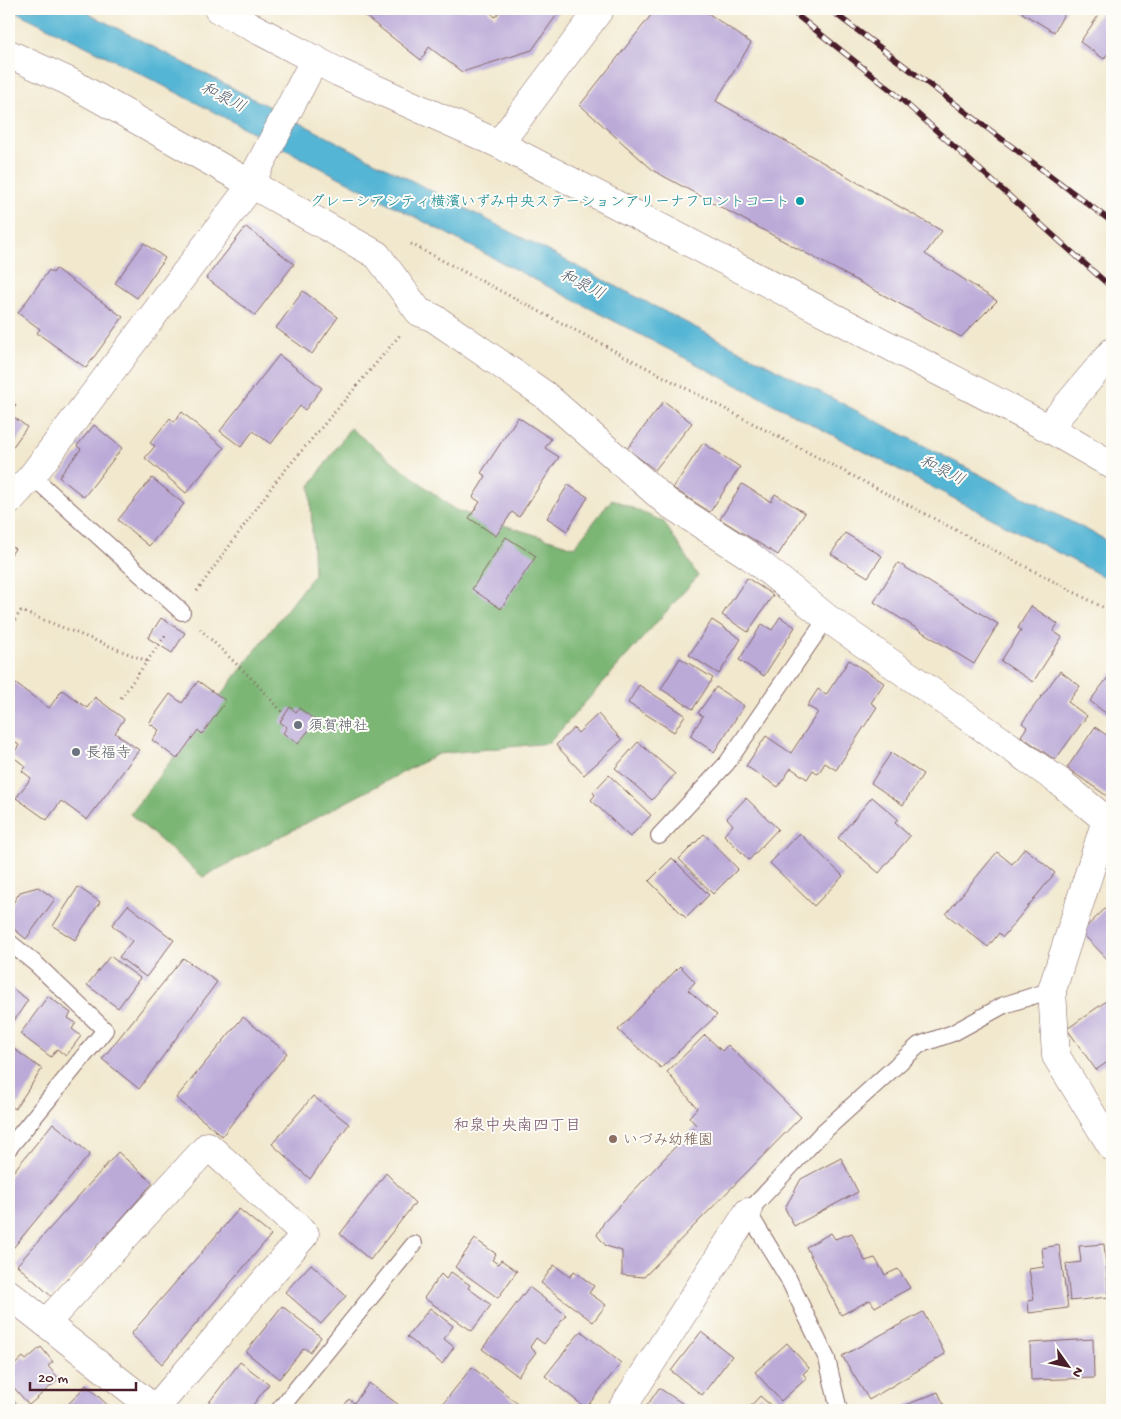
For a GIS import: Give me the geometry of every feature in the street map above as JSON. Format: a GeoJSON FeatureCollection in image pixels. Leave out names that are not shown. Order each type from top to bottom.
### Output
{"type":"FeatureCollection","features":[{"type":"Feature","properties":{"kind":"street"},"geometry":{"type":"LineString","coordinates":[[218,9],[338,72],[499,144],[1048,428],[1112,465]]}},
{"type":"Feature","properties":{"kind":"street"},"geometry":{"type":"LineString","coordinates":[[499,144],[600,9]]}},
{"type":"Feature","properties":{"kind":"street"},"geometry":{"type":"LineString","coordinates":[[9,54],[68,81],[254,175],[377,255],[420,312],[434,318],[545,395],[668,503],[750,556],[827,618],[1060,782],[1106,820],[1104,850],[1052,990],[1056,1056],[1112,1147]]}},
{"type":"Feature","properties":{"kind":"street"},"geometry":{"type":"LineString","coordinates":[[9,501],[32,476],[223,225],[254,175],[315,59]]}},
{"type":"Feature","properties":{"kind":"street"},"geometry":{"type":"LineString","coordinates":[[1048,428],[1112,352]]}},
{"type":"Feature","properties":{"kind":"street"},"geometry":{"type":"LineString","coordinates":[[9,1294],[155,1410],[305,1234],[208,1146],[46,1323]]}},
{"type":"Feature","properties":{"kind":"street"},"geometry":{"type":"LineString","coordinates":[[622,1410],[748,1212]]}},
{"type":"Feature","properties":{"kind":"lane"},"geometry":{"type":"LineString","coordinates":[[32,476],[182,612]]}},
{"type":"Feature","properties":{"kind":"lane"},"geometry":{"type":"LineString","coordinates":[[659,836],[727,763],[827,618]]}},
{"type":"Feature","properties":{"kind":"lane"},"geometry":{"type":"LineString","coordinates":[[9,942],[36,964],[105,1030],[9,1148]]}},
{"type":"Feature","properties":{"kind":"lane"},"geometry":{"type":"LineString","coordinates":[[838,1410],[827,1359],[788,1278],[748,1212],[822,1133],[919,1045],[953,1033],[1004,1005],[1052,990]]}},
{"type":"Feature","properties":{"kind":"lane"},"geometry":{"type":"LineString","coordinates":[[279,1410],[414,1244]]}},
{"type":"Feature","properties":{"kind":"path"},"geometry":{"type":"LineString","coordinates":[[410,243],[1112,612]]}},
{"type":"Feature","properties":{"kind":"path"},"geometry":{"type":"LineString","coordinates":[[121,698],[276,481],[420,312]]}},
{"type":"Feature","properties":{"kind":"path"},"geometry":{"type":"LineString","coordinates":[[9,628],[21,611],[147,661]]}},
{"type":"Feature","properties":{"kind":"path"},"geometry":{"type":"LineString","coordinates":[[182,612],[252,678],[282,712]]}},
{"type":"Feature","properties":{"kind":"green space"},"geometry":{"type":"Polygon","coordinates":[[[350,428],[455,510],[574,547],[612,499],[664,522],[698,576],[549,743],[438,754],[203,877],[130,814],[314,574],[310,486],[350,428]]]}},
{"type":"Feature","properties":{"kind":"water","name":"和泉川"},"geometry":{"type":"Polygon","coordinates":[[[10,9],[80,9],[1112,543],[1112,581],[118,62],[10,9]]]}},
{"type":"Feature","properties":{"kind":"building"},"geometry":{"type":"Polygon","coordinates":[[[356,9],[487,9],[495,17],[502,9],[561,9],[532,50],[462,72],[429,47],[421,60],[356,9]]]}},
{"type":"Feature","properties":{"kind":"building","name":"グレーシアシティ横濱いずみ中央ステーションアリーナフロントコート"},"geometry":{"type":"Polygon","coordinates":[[[656,9],[702,9],[751,43],[716,101],[942,231],[925,254],[997,301],[961,337],[654,171],[580,105],[656,9]]]}},
{"type":"Feature","properties":{"kind":"building"},"geometry":{"type":"Polygon","coordinates":[[[1024,9],[1067,9],[1054,32],[1022,13],[1024,9]]]}},
{"type":"Feature","properties":{"kind":"building"},"geometry":{"type":"Polygon","coordinates":[[[1103,9],[1112,9],[1112,47],[1104,59],[1080,42],[1103,9]]]}},
{"type":"Feature","properties":{"kind":"building"},"geometry":{"type":"Polygon","coordinates":[[[246,227],[294,264],[255,315],[206,278],[246,227]]]}},
{"type":"Feature","properties":{"kind":"building"},"geometry":{"type":"Polygon","coordinates":[[[144,243],[165,258],[137,298],[115,283],[144,243]]]}},
{"type":"Feature","properties":{"kind":"building"},"geometry":{"type":"Polygon","coordinates":[[[56,269],[123,317],[86,368],[37,333],[40,329],[18,313],[49,270],[53,273],[56,269]]]}},
{"type":"Feature","properties":{"kind":"building"},"geometry":{"type":"Polygon","coordinates":[[[303,291],[338,317],[312,354],[276,328],[303,291]]]}},
{"type":"Feature","properties":{"kind":"building"},"geometry":{"type":"Polygon","coordinates":[[[279,355],[322,388],[305,410],[300,406],[271,444],[253,431],[241,447],[220,431],[279,355]]]}},
{"type":"Feature","properties":{"kind":"building"},"geometry":{"type":"Polygon","coordinates":[[[9,399],[16,405],[10,414],[27,427],[9,452],[9,399]]]}},
{"type":"Feature","properties":{"kind":"building"},"geometry":{"type":"Polygon","coordinates":[[[664,401],[692,423],[655,470],[627,449],[664,401]]]}},
{"type":"Feature","properties":{"kind":"building"},"geometry":{"type":"Polygon","coordinates":[[[182,412],[224,448],[186,493],[145,458],[155,446],[150,443],[170,418],[174,422],[182,412]]]}},
{"type":"Feature","properties":{"kind":"building"},"geometry":{"type":"Polygon","coordinates":[[[518,417],[551,439],[545,448],[559,457],[519,517],[512,512],[496,536],[469,518],[480,502],[473,497],[486,476],[481,473],[518,417]]]}},
{"type":"Feature","properties":{"kind":"building"},"geometry":{"type":"Polygon","coordinates":[[[94,425],[122,448],[84,497],[59,477],[81,449],[77,446],[94,425]]]}},
{"type":"Feature","properties":{"kind":"building"},"geometry":{"type":"Polygon","coordinates":[[[703,443],[740,467],[710,512],[673,488],[703,443]]]}},
{"type":"Feature","properties":{"kind":"building"},"geometry":{"type":"Polygon","coordinates":[[[152,478],[184,504],[149,546],[118,520],[152,478]]]}},
{"type":"Feature","properties":{"kind":"building"},"geometry":{"type":"Polygon","coordinates":[[[742,484],[771,502],[775,494],[805,513],[778,555],[720,519],[742,484]]]}},
{"type":"Feature","properties":{"kind":"building"},"geometry":{"type":"Polygon","coordinates":[[[568,485],[588,497],[567,531],[547,518],[568,485]]]}},
{"type":"Feature","properties":{"kind":"building"},"geometry":{"type":"Polygon","coordinates":[[[845,533],[882,556],[868,577],[831,554],[845,533]]]}},
{"type":"Feature","properties":{"kind":"building"},"geometry":{"type":"Polygon","coordinates":[[[506,537],[536,556],[501,609],[472,589],[506,537]]]}},
{"type":"Feature","properties":{"kind":"building"},"geometry":{"type":"Polygon","coordinates":[[[9,544],[15,549],[9,557],[9,544]]]}},
{"type":"Feature","properties":{"kind":"building"},"geometry":{"type":"Polygon","coordinates":[[[898,563],[998,624],[974,664],[874,602],[898,563]]]}},
{"type":"Feature","properties":{"kind":"building"},"geometry":{"type":"Polygon","coordinates":[[[747,578],[773,595],[748,632],[722,615],[747,578]]]}},
{"type":"Feature","properties":{"kind":"building"},"geometry":{"type":"Polygon","coordinates":[[[1031,606],[1058,624],[1053,631],[1062,637],[1033,682],[1001,661],[1021,630],[1018,628],[1031,606]]]}},
{"type":"Feature","properties":{"kind":"building"},"geometry":{"type":"Polygon","coordinates":[[[780,617],[795,627],[764,676],[739,660],[762,624],[772,630],[780,617]]]}},
{"type":"Feature","properties":{"kind":"building"},"geometry":{"type":"Polygon","coordinates":[[[161,618],[185,633],[172,653],[148,638],[161,618]]]}},
{"type":"Feature","properties":{"kind":"building"},"geometry":{"type":"Polygon","coordinates":[[[712,620],[741,639],[719,674],[689,655],[712,620]]]}},
{"type":"Feature","properties":{"kind":"building"},"geometry":{"type":"Polygon","coordinates":[[[680,658],[713,678],[693,709],[661,689],[680,658]]]}},
{"type":"Feature","properties":{"kind":"building"},"geometry":{"type":"Polygon","coordinates":[[[849,660],[884,683],[871,703],[877,707],[836,770],[825,763],[818,774],[813,770],[807,779],[791,768],[778,787],[746,766],[766,736],[791,753],[818,712],[807,706],[818,689],[826,695],[849,660]]]}},
{"type":"Feature","properties":{"kind":"building"},"geometry":{"type":"Polygon","coordinates":[[[1060,671],[1080,686],[1068,702],[1087,716],[1055,760],[1021,736],[1027,727],[1022,723],[1060,671]]]}},
{"type":"Feature","properties":{"kind":"building"},"geometry":{"type":"Polygon","coordinates":[[[1112,672],[1112,718],[1090,701],[1112,672]]]}},
{"type":"Feature","properties":{"kind":"building"},"geometry":{"type":"Polygon","coordinates":[[[9,679],[49,708],[62,690],[87,708],[95,697],[124,719],[115,733],[139,750],[87,820],[61,801],[47,820],[16,798],[31,778],[22,771],[25,766],[12,756],[19,745],[9,738],[9,679]]]}},
{"type":"Feature","properties":{"kind":"building"},"geometry":{"type":"Polygon","coordinates":[[[198,681],[226,701],[202,734],[198,730],[177,759],[152,740],[159,730],[149,723],[170,694],[182,703],[198,681]]]}},
{"type":"Feature","properties":{"kind":"building"},"geometry":{"type":"Polygon","coordinates":[[[639,685],[685,715],[674,732],[628,703],[639,685]]]}},
{"type":"Feature","properties":{"kind":"building"},"geometry":{"type":"Polygon","coordinates":[[[716,687],[744,706],[714,752],[690,736],[703,716],[698,713],[716,687]]]}},
{"type":"Feature","properties":{"kind":"building"},"geometry":{"type":"Polygon","coordinates":[[[290,707],[296,712],[299,708],[316,721],[298,744],[283,733],[287,727],[280,722],[290,707]]]}},
{"type":"Feature","properties":{"kind":"building"},"geometry":{"type":"Polygon","coordinates":[[[598,714],[622,740],[584,775],[556,745],[574,728],[578,733],[598,714]]]}},
{"type":"Feature","properties":{"kind":"building"},"geometry":{"type":"Polygon","coordinates":[[[1095,727],[1112,739],[1112,788],[1107,796],[1067,768],[1095,727]]]}},
{"type":"Feature","properties":{"kind":"building"},"geometry":{"type":"Polygon","coordinates":[[[638,742],[675,774],[652,800],[615,768],[638,742]]]}},
{"type":"Feature","properties":{"kind":"building"},"geometry":{"type":"Polygon","coordinates":[[[891,753],[923,774],[903,805],[871,783],[891,753]]]}},
{"type":"Feature","properties":{"kind":"building"},"geometry":{"type":"Polygon","coordinates":[[[609,775],[651,815],[630,837],[591,800],[595,795],[593,792],[609,775]]]}},
{"type":"Feature","properties":{"kind":"building"},"geometry":{"type":"Polygon","coordinates":[[[872,797],[898,819],[895,823],[910,836],[879,873],[838,838],[872,797]]]}},
{"type":"Feature","properties":{"kind":"building"},"geometry":{"type":"Polygon","coordinates":[[[746,798],[778,829],[749,860],[724,835],[733,825],[727,818],[746,798]]]}},
{"type":"Feature","properties":{"kind":"building"},"geometry":{"type":"Polygon","coordinates":[[[799,833],[843,876],[814,906],[770,863],[799,833]]]}},
{"type":"Feature","properties":{"kind":"building"},"geometry":{"type":"Polygon","coordinates":[[[704,834],[738,869],[713,894],[679,859],[704,834]]]}},
{"type":"Feature","properties":{"kind":"building"},"geometry":{"type":"Polygon","coordinates":[[[1025,848],[1055,873],[1003,937],[999,933],[988,947],[946,914],[997,852],[1012,864],[1025,848]]]}},
{"type":"Feature","properties":{"kind":"building"},"geometry":{"type":"Polygon","coordinates":[[[672,858],[709,895],[686,918],[649,881],[672,858]]]}},
{"type":"Feature","properties":{"kind":"building"},"geometry":{"type":"Polygon","coordinates":[[[38,887],[55,899],[26,939],[9,925],[9,909],[20,892],[38,887]]]}},
{"type":"Feature","properties":{"kind":"building"},"geometry":{"type":"Polygon","coordinates":[[[78,887],[100,902],[75,940],[53,926],[78,887]]]}},
{"type":"Feature","properties":{"kind":"building"},"geometry":{"type":"Polygon","coordinates":[[[1112,902],[1112,964],[1081,932],[1112,902]]]}},
{"type":"Feature","properties":{"kind":"building"},"geometry":{"type":"Polygon","coordinates":[[[128,905],[174,940],[146,977],[119,957],[132,941],[112,925],[128,905]]]}},
{"type":"Feature","properties":{"kind":"building"},"geometry":{"type":"Polygon","coordinates":[[[110,956],[140,978],[118,1008],[87,985],[110,956]]]}},
{"type":"Feature","properties":{"kind":"building"},"geometry":{"type":"Polygon","coordinates":[[[183,958],[217,982],[139,1089],[102,1059],[183,958]]]}},
{"type":"Feature","properties":{"kind":"building"},"geometry":{"type":"Polygon","coordinates":[[[680,966],[695,982],[688,990],[717,1015],[661,1068],[618,1030],[680,966]]]}},
{"type":"Feature","properties":{"kind":"building"},"geometry":{"type":"Polygon","coordinates":[[[9,986],[28,1000],[9,1028],[9,986]]]}},
{"type":"Feature","properties":{"kind":"building"},"geometry":{"type":"Polygon","coordinates":[[[48,996],[71,1013],[68,1018],[76,1023],[72,1029],[81,1036],[66,1056],[57,1049],[51,1057],[20,1034],[48,996]]]}},
{"type":"Feature","properties":{"kind":"building"},"geometry":{"type":"Polygon","coordinates":[[[1112,997],[1112,1059],[1096,1070],[1067,1029],[1112,997]]]}},
{"type":"Feature","properties":{"kind":"building"},"geometry":{"type":"Polygon","coordinates":[[[243,1017],[287,1053],[222,1136],[176,1098],[243,1017]]]}},
{"type":"Feature","properties":{"kind":"building"},"geometry":{"type":"Polygon","coordinates":[[[705,1035],[722,1051],[728,1045],[801,1117],[644,1277],[622,1275],[622,1251],[606,1246],[597,1235],[604,1222],[696,1125],[689,1117],[697,1108],[667,1072],[705,1035]]]}},
{"type":"Feature","properties":{"kind":"building"},"geometry":{"type":"Polygon","coordinates":[[[14,1049],[42,1069],[15,1109],[9,1104],[9,1057],[14,1049]]]}},
{"type":"Feature","properties":{"kind":"building"},"geometry":{"type":"Polygon","coordinates":[[[313,1096],[349,1124],[310,1179],[272,1144],[313,1096]]]}},
{"type":"Feature","properties":{"kind":"building"},"geometry":{"type":"Polygon","coordinates":[[[53,1123],[90,1154],[9,1253],[9,1177],[53,1123]]]}},
{"type":"Feature","properties":{"kind":"building"},"geometry":{"type":"Polygon","coordinates":[[[118,1152],[153,1183],[52,1297],[17,1265],[118,1152]]]}},
{"type":"Feature","properties":{"kind":"building"},"geometry":{"type":"Polygon","coordinates":[[[841,1158],[858,1192],[794,1226],[785,1208],[801,1179],[841,1158]]]}},
{"type":"Feature","properties":{"kind":"building"},"geometry":{"type":"Polygon","coordinates":[[[386,1173],[415,1203],[370,1260],[340,1234],[386,1173]]]}},
{"type":"Feature","properties":{"kind":"building"},"geometry":{"type":"Polygon","coordinates":[[[239,1209],[271,1235],[162,1364],[131,1334],[239,1209]]]}},
{"type":"Feature","properties":{"kind":"building"},"geometry":{"type":"Polygon","coordinates":[[[831,1233],[835,1239],[852,1233],[865,1261],[875,1258],[885,1275],[898,1269],[910,1288],[875,1307],[870,1300],[841,1315],[806,1247],[831,1233]]]}},
{"type":"Feature","properties":{"kind":"building"},"geometry":{"type":"Polygon","coordinates":[[[475,1239],[496,1254],[492,1260],[498,1264],[501,1260],[517,1271],[498,1298],[455,1267],[475,1239]]]}},
{"type":"Feature","properties":{"kind":"building"},"geometry":{"type":"Polygon","coordinates":[[[1104,1244],[1109,1297],[1070,1301],[1066,1264],[1081,1262],[1079,1246],[1104,1244]]]}},
{"type":"Feature","properties":{"kind":"building"},"geometry":{"type":"Polygon","coordinates":[[[1059,1245],[1068,1308],[1029,1313],[1028,1301],[1034,1300],[1029,1269],[1044,1267],[1042,1248],[1059,1245]]]}},
{"type":"Feature","properties":{"kind":"building"},"geometry":{"type":"Polygon","coordinates":[[[311,1264],[346,1296],[321,1324],[285,1292],[311,1264]]]}},
{"type":"Feature","properties":{"kind":"building"},"geometry":{"type":"Polygon","coordinates":[[[554,1265],[570,1277],[574,1271],[594,1286],[589,1293],[606,1305],[593,1322],[541,1283],[554,1265]]]}},
{"type":"Feature","properties":{"kind":"building"},"geometry":{"type":"Polygon","coordinates":[[[451,1272],[470,1285],[468,1288],[491,1305],[472,1331],[424,1298],[441,1274],[446,1279],[451,1272]]]}},
{"type":"Feature","properties":{"kind":"building"},"geometry":{"type":"Polygon","coordinates":[[[529,1287],[566,1315],[544,1344],[536,1338],[530,1347],[536,1352],[518,1376],[482,1349],[529,1287]]]}},
{"type":"Feature","properties":{"kind":"building"},"geometry":{"type":"Polygon","coordinates":[[[282,1306],[321,1337],[310,1352],[304,1348],[279,1379],[246,1352],[282,1306]]]}},
{"type":"Feature","properties":{"kind":"building"},"geometry":{"type":"Polygon","coordinates":[[[430,1308],[453,1326],[444,1339],[454,1347],[442,1364],[407,1337],[430,1308]]]}},
{"type":"Feature","properties":{"kind":"building"},"geometry":{"type":"Polygon","coordinates":[[[923,1312],[945,1354],[869,1400],[842,1356],[923,1312]]]}},
{"type":"Feature","properties":{"kind":"building"},"geometry":{"type":"Polygon","coordinates":[[[581,1331],[621,1363],[586,1408],[545,1376],[581,1331]]]}},
{"type":"Feature","properties":{"kind":"building"},"geometry":{"type":"Polygon","coordinates":[[[701,1332],[732,1356],[702,1395],[671,1371],[701,1332]]]}},
{"type":"Feature","properties":{"kind":"building"},"geometry":{"type":"Polygon","coordinates":[[[1093,1339],[1094,1378],[1031,1380],[1030,1343],[1093,1339]]]}},
{"type":"Feature","properties":{"kind":"building"},"geometry":{"type":"Polygon","coordinates":[[[787,1343],[809,1368],[803,1374],[807,1378],[781,1401],[755,1372],[787,1343]]]}},
{"type":"Feature","properties":{"kind":"building"},"geometry":{"type":"Polygon","coordinates":[[[41,1347],[53,1362],[48,1366],[59,1379],[29,1405],[9,1382],[9,1370],[23,1357],[26,1360],[41,1347]]]}},
{"type":"Feature","properties":{"kind":"building"},"geometry":{"type":"Polygon","coordinates":[[[240,1362],[269,1384],[249,1410],[214,1410],[207,1405],[240,1362]]]}},
{"type":"Feature","properties":{"kind":"building"},"geometry":{"type":"Polygon","coordinates":[[[472,1367],[518,1404],[513,1410],[438,1410],[472,1367]]]}},
{"type":"Feature","properties":{"kind":"building"},"geometry":{"type":"Polygon","coordinates":[[[369,1383],[403,1408],[401,1410],[341,1410],[349,1399],[354,1403],[369,1383]]]}},
{"type":"Feature","properties":{"kind":"building"},"geometry":{"type":"Polygon","coordinates":[[[86,1385],[113,1410],[63,1410],[86,1385]]]}},
{"type":"Feature","properties":{"kind":"building"},"geometry":{"type":"Polygon","coordinates":[[[659,1388],[688,1407],[686,1410],[644,1410],[659,1388]]]}},
{"type":"Feature","properties":{"kind":"building"},"geometry":{"type":"Polygon","coordinates":[[[938,1392],[946,1410],[894,1410],[938,1392]]]}},
{"type":"Feature","properties":{"kind":"building"},"geometry":{"type":"Polygon","coordinates":[[[9,1396],[22,1410],[9,1410],[9,1396]]]}},
{"type":"Feature","properties":{"kind":"building"},"geometry":{"type":"Polygon","coordinates":[[[760,1396],[776,1410],[747,1410],[760,1396]]]}},
{"type":"Feature","properties":{"kind":"building"},"geometry":{"type":"Polygon","coordinates":[[[336,1406],[341,1410],[333,1410],[336,1406]]]}},
{"type":"Feature","properties":{"kind":"railway"},"geometry":{"type":"LineString","coordinates":[[789,9],[891,90],[1112,288]]}},
{"type":"Feature","properties":{"kind":"railway"},"geometry":{"type":"LineString","coordinates":[[829,9],[1112,222]]}},
{"type":"Feature","properties":{"kind":"place","name":"グレーシアシティ横濱いずみ中央ステーションアリーナフロントコート"},"geometry":{"type":"Point","coordinates":[800,201]}},
{"type":"Feature","properties":{"kind":"place","name":"須賀神社"},"geometry":{"type":"Point","coordinates":[298,725]}},
{"type":"Feature","properties":{"kind":"place","name":"長福寺"},"geometry":{"type":"Point","coordinates":[76,752]}},
{"type":"Feature","properties":{"kind":"place","name":"いづみ幼稚園"},"geometry":{"type":"Point","coordinates":[613,1139]}},
{"type":"Feature","properties":{"kind":"district","name":"和泉中央南四丁目"},"geometry":{"type":"Point","coordinates":[517,1124]}}]}
